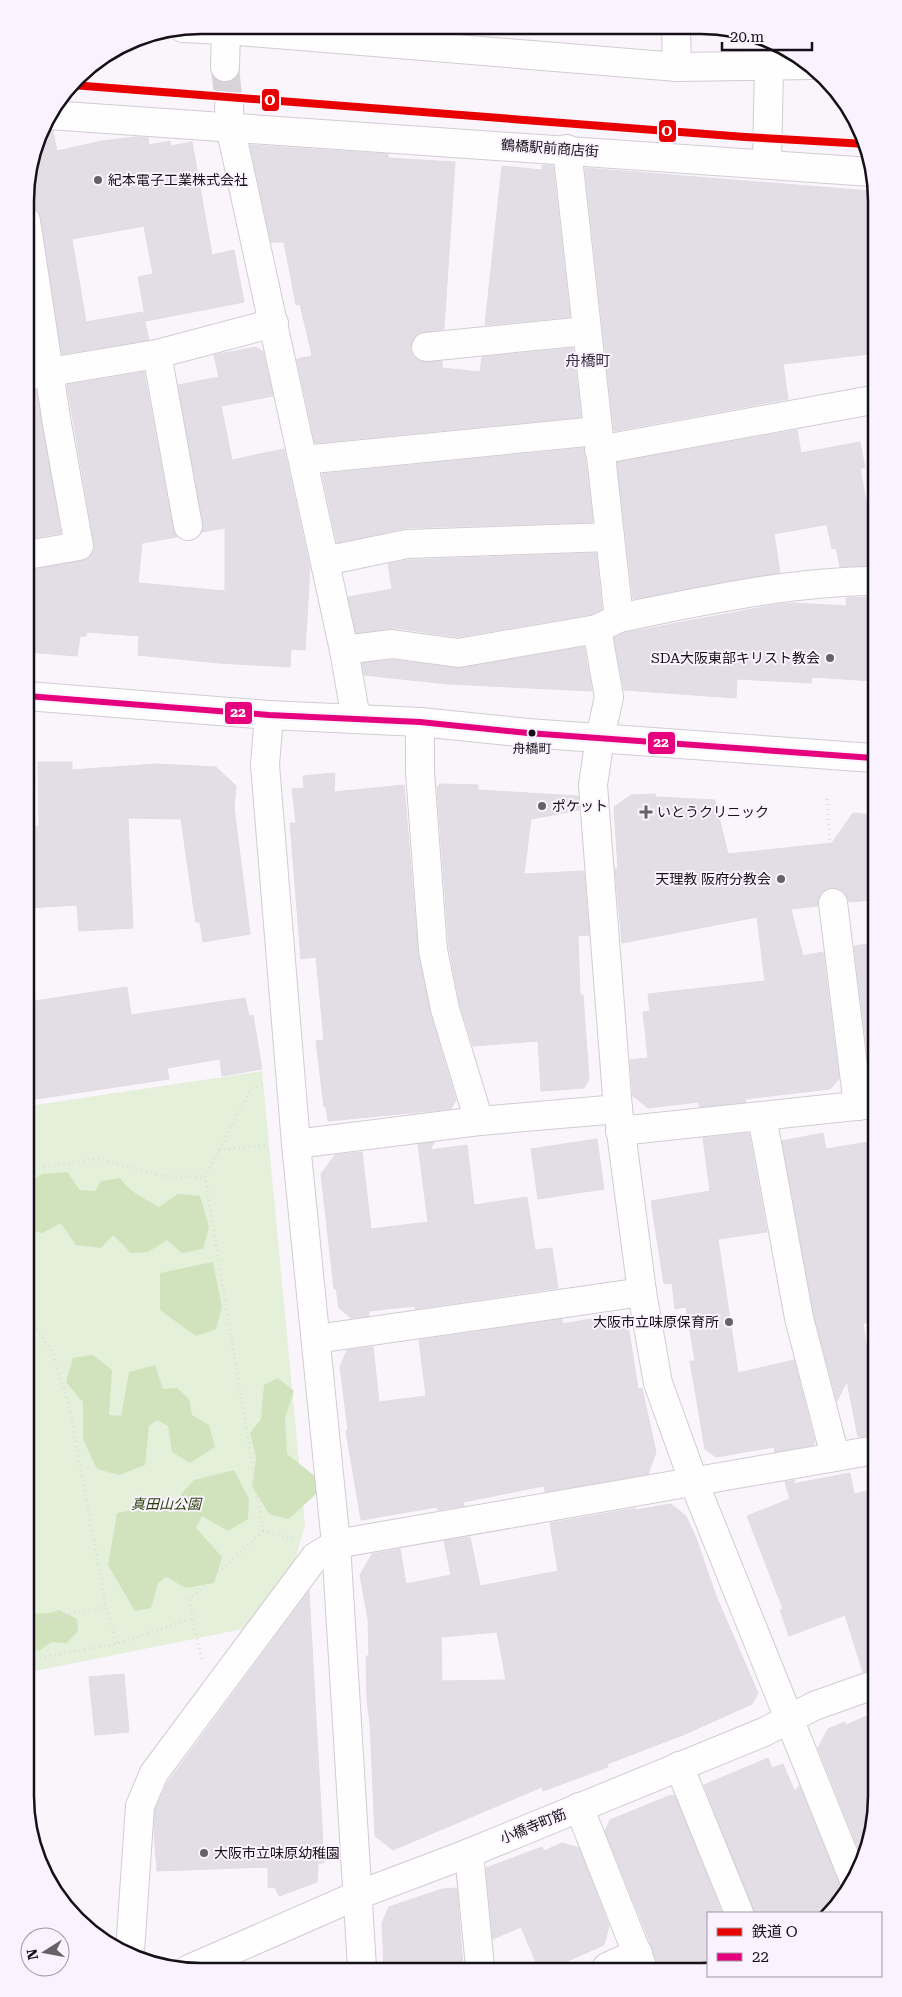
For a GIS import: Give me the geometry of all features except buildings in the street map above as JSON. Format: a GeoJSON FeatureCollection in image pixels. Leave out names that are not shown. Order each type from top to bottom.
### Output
{"type":"FeatureCollection","features":[{"type":"Feature","properties":{"kind":"street"},"geometry":{"type":"LineString","coordinates":[[207,34],[225,67]]}},
{"type":"Feature","properties":{"kind":"street"},"geometry":{"type":"LineString","coordinates":[[277,34],[677,67],[798,65]]}},
{"type":"Feature","properties":{"kind":"street"},"geometry":{"type":"LineString","coordinates":[[676,34],[677,67]]}},
{"type":"Feature","properties":{"kind":"street"},"geometry":{"type":"LineString","coordinates":[[766,164],[769,66]]}},
{"type":"Feature","properties":{"kind":"street","name":"鶴橋駅前商店街"},"geometry":{"type":"LineString","coordinates":[[58,115],[229,116],[567,149],[866,172]]}},
{"type":"Feature","properties":{"kind":"street"},"geometry":{"type":"LineString","coordinates":[[229,116],[344,650],[356,719]]}},
{"type":"Feature","properties":{"kind":"street"},"geometry":{"type":"LineString","coordinates":[[567,149],[610,537],[609,697],[600,738],[593,786],[619,1120],[642,1292],[658,1383],[694,1480],[850,1871]]}},
{"type":"Feature","properties":{"kind":"street"},"geometry":{"type":"LineString","coordinates":[[37,374],[157,354],[274,323]]}},
{"type":"Feature","properties":{"kind":"street"},"geometry":{"type":"LineString","coordinates":[[426,348],[586,331]]}},
{"type":"Feature","properties":{"kind":"street"},"geometry":{"type":"LineString","coordinates":[[34,332],[37,374],[79,546],[34,554]]}},
{"type":"Feature","properties":{"kind":"street"},"geometry":{"type":"LineString","coordinates":[[157,354],[188,526]]}},
{"type":"Feature","properties":{"kind":"street"},"geometry":{"type":"LineString","coordinates":[[303,460],[541,435],[598,441],[868,401]]}},
{"type":"Feature","properties":{"kind":"street"},"geometry":{"type":"LineString","coordinates":[[325,561],[407,544],[610,537]]}},
{"type":"Feature","properties":{"kind":"street"},"geometry":{"type":"LineString","coordinates":[[344,650],[392,644],[458,653],[608,623],[696,602],[827,583],[868,581]]}},
{"type":"Feature","properties":{"kind":"street"},"geometry":{"type":"LineString","coordinates":[[34,697],[269,714],[420,722],[600,738],[868,758]]}},
{"type":"Feature","properties":{"kind":"street"},"geometry":{"type":"LineString","coordinates":[[269,714],[265,765],[296,1144],[336,1544],[362,1963]]}},
{"type":"Feature","properties":{"kind":"street"},"geometry":{"type":"LineString","coordinates":[[420,722],[420,772],[433,950],[445,1008],[479,1121]]}},
{"type":"Feature","properties":{"kind":"street"},"geometry":{"type":"LineString","coordinates":[[296,1144],[479,1121],[762,1116],[866,1105],[833,903]]}},
{"type":"Feature","properties":{"kind":"street"},"geometry":{"type":"LineString","coordinates":[[762,1116],[799,1318],[835,1456]]}},
{"type":"Feature","properties":{"kind":"street"},"geometry":{"type":"LineString","coordinates":[[316,1339],[642,1292]]}},
{"type":"Feature","properties":{"kind":"street"},"geometry":{"type":"LineString","coordinates":[[130,1947],[140,1806],[154,1773],[218,1684],[315,1557],[336,1544],[868,1451]]}},
{"type":"Feature","properties":{"kind":"street","name":"小橋寺町筋"},"geometry":{"type":"LineString","coordinates":[[203,1963],[358,1895],[469,1853],[764,1732],[814,1706],[868,1687]]}},
{"type":"Feature","properties":{"kind":"street"},"geometry":{"type":"LineString","coordinates":[[679,1766],[739,1912]]}},
{"type":"Feature","properties":{"kind":"street"},"geometry":{"type":"LineString","coordinates":[[579,1807],[640,1960],[626,1963]]}},
{"type":"Feature","properties":{"kind":"street"},"geometry":{"type":"LineString","coordinates":[[469,1853],[480,1963]]}},
{"type":"Feature","properties":{"kind":"path"},"geometry":{"type":"LineString","coordinates":[[827,798],[833,903]]}},
{"type":"Feature","properties":{"kind":"path"},"geometry":{"type":"LineString","coordinates":[[263,1531],[205,1177],[250,1089],[268,1083]]}},
{"type":"Feature","properties":{"kind":"path"},"geometry":{"type":"LineString","coordinates":[[218,1150],[256,1147]]}},
{"type":"Feature","properties":{"kind":"path"},"geometry":{"type":"LineString","coordinates":[[34,1169],[97,1158],[164,1176],[205,1177]]}},
{"type":"Feature","properties":{"kind":"path"},"geometry":{"type":"LineString","coordinates":[[34,1324],[52,1352],[69,1405],[106,1607],[117,1644]]}},
{"type":"Feature","properties":{"kind":"path"},"geometry":{"type":"LineString","coordinates":[[263,1531],[298,1540]]}},
{"type":"Feature","properties":{"kind":"path"},"geometry":{"type":"LineString","coordinates":[[218,1684],[210,1660],[202,1661],[192,1618],[190,1599],[263,1531]]}},
{"type":"Feature","properties":{"kind":"path"},"geometry":{"type":"LineString","coordinates":[[34,1621],[106,1607]]}},
{"type":"Feature","properties":{"kind":"path"},"geometry":{"type":"LineString","coordinates":[[34,1658],[117,1644],[192,1618]]}},
{"type":"Feature","properties":{"kind":"green space","name":"真田山公園"},"geometry":{"type":"Polygon","coordinates":[[[262,1071],[305,1525],[295,1560],[243,1629],[34,1671],[34,1105],[262,1071]]]}},
{"type":"Feature","properties":{"kind":"green space"},"geometry":{"type":"Polygon","coordinates":[[[67,1172],[80,1190],[95,1191],[101,1181],[120,1178],[133,1192],[159,1207],[178,1194],[200,1196],[209,1227],[203,1249],[182,1253],[167,1240],[148,1252],[131,1253],[113,1235],[101,1248],[76,1245],[61,1223],[42,1233],[34,1231],[34,1180],[42,1174],[67,1172]]]}},
{"type":"Feature","properties":{"kind":"green space"},"geometry":{"type":"Polygon","coordinates":[[[213,1262],[222,1307],[216,1329],[196,1336],[160,1310],[160,1273],[213,1262]]]}},
{"type":"Feature","properties":{"kind":"green space"},"geometry":{"type":"Polygon","coordinates":[[[93,1355],[112,1370],[109,1415],[121,1416],[129,1372],[155,1365],[163,1389],[177,1388],[189,1399],[192,1415],[209,1425],[215,1447],[190,1463],[172,1452],[168,1426],[157,1420],[149,1426],[145,1465],[119,1475],[97,1469],[83,1439],[83,1402],[66,1382],[73,1358],[93,1355]]]}},
{"type":"Feature","properties":{"kind":"green space"},"geometry":{"type":"Polygon","coordinates":[[[278,1378],[294,1391],[285,1418],[287,1454],[316,1477],[318,1492],[289,1519],[269,1514],[252,1486],[256,1458],[250,1433],[261,1419],[264,1385],[278,1378]]]}},
{"type":"Feature","properties":{"kind":"green space"},"geometry":{"type":"Polygon","coordinates":[[[234,1470],[249,1499],[248,1519],[228,1531],[202,1516],[196,1528],[222,1557],[214,1583],[186,1588],[166,1577],[158,1583],[151,1608],[135,1611],[108,1565],[117,1513],[174,1502],[194,1480],[234,1470]]]}},
{"type":"Feature","properties":{"kind":"green space"},"geometry":{"type":"Polygon","coordinates":[[[59,1610],[77,1619],[78,1631],[67,1643],[51,1642],[39,1651],[34,1649],[34,1614],[50,1613],[59,1610]]]}},
{"type":"Feature","properties":{"kind":"tunnel"},"geometry":{"type":"LineString","coordinates":[[225,67],[229,106]]}},
{"type":"Feature","properties":{"kind":"rail line","name":"O"},"geometry":{"type":"LineString","coordinates":[[80,86],[745,137],[858,144]]}},
{"type":"Feature","properties":{"kind":"transit line","name":"22"},"geometry":{"type":"LineString","coordinates":[[34,697],[269,715],[420,722],[528,733],[868,758]]}},
{"type":"Feature","properties":{"kind":"place","name":"紀本電子工業株式会社"},"geometry":{"type":"Point","coordinates":[98,180]}},
{"type":"Feature","properties":{"kind":"place","name":"SDA大阪東部キリスト教会"},"geometry":{"type":"Point","coordinates":[830,658]}},
{"type":"Feature","properties":{"kind":"place","name":"舟橋町"},"geometry":{"type":"Point","coordinates":[532,733]}},
{"type":"Feature","properties":{"kind":"place","name":"ポケット"},"geometry":{"type":"Point","coordinates":[542,806]}},
{"type":"Feature","properties":{"kind":"place","name":"いとうクリニック"},"geometry":{"type":"Point","coordinates":[646,812]}},
{"type":"Feature","properties":{"kind":"place","name":"天理教 阪府分教会"},"geometry":{"type":"Point","coordinates":[781,879]}},
{"type":"Feature","properties":{"kind":"place","name":"大阪市立味原保育所"},"geometry":{"type":"Point","coordinates":[729,1322]}},
{"type":"Feature","properties":{"kind":"place","name":"大阪市立味原幼稚園"},"geometry":{"type":"Point","coordinates":[204,1853]}},
{"type":"Feature","properties":{"kind":"district","name":"舟橋町"},"geometry":{"type":"Point","coordinates":[588,361]}}]}
